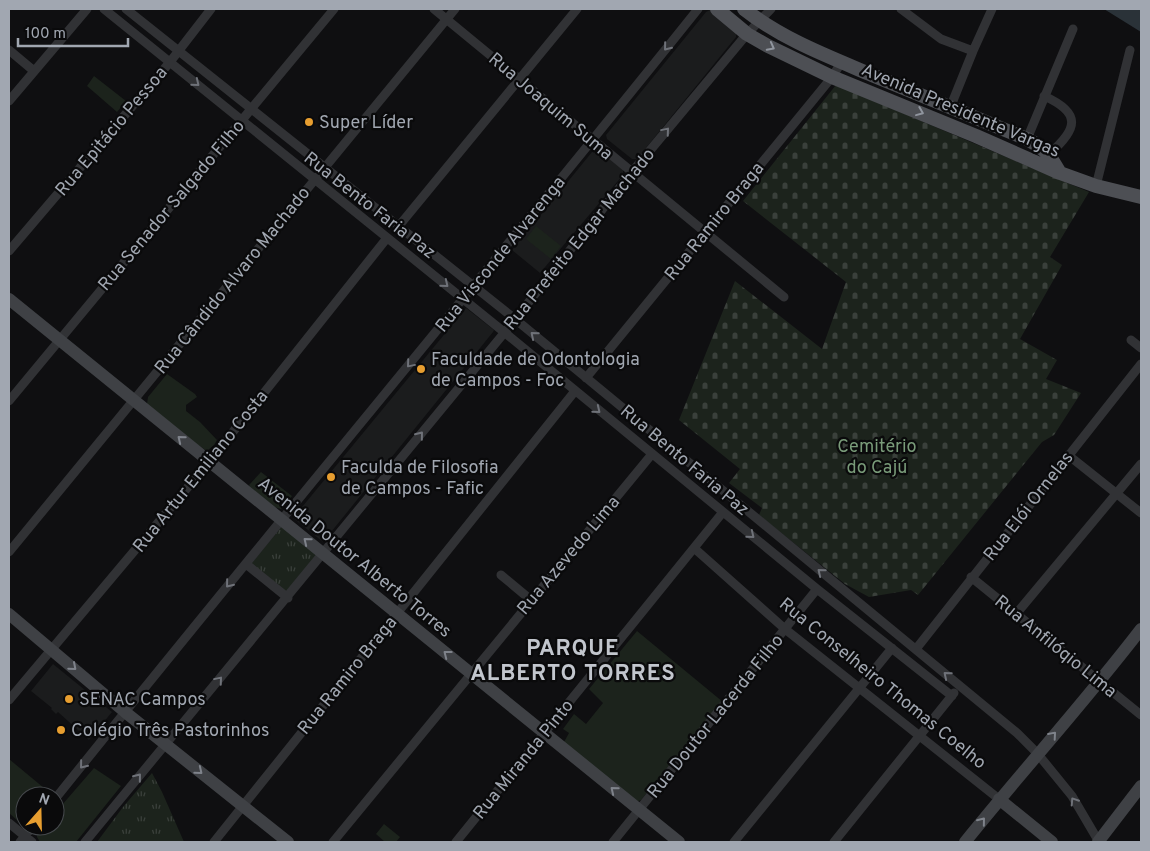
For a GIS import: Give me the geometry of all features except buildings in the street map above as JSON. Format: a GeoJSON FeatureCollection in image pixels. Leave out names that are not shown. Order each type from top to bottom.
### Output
{"type":"FeatureCollection","features":[{"type":"Feature","properties":{"kind":"main road","name":"Avenida Presidente Vargas"},"geometry":{"type":"LineString","coordinates":[[717,9],[747,34],[768,46],[832,76],[1060,173]]}},
{"type":"Feature","properties":{"kind":"main road","name":"Avenida Presidente Vargas"},"geometry":{"type":"LineString","coordinates":[[744,9],[788,38],[1027,139],[1046,151],[1060,173]]}},
{"type":"Feature","properties":{"kind":"main road"},"geometry":{"type":"LineString","coordinates":[[976,136],[982,127],[1005,130]]}},
{"type":"Feature","properties":{"kind":"main road"},"geometry":{"type":"LineString","coordinates":[[1014,153],[1046,151]]}},
{"type":"Feature","properties":{"kind":"main road"},"geometry":{"type":"LineString","coordinates":[[1060,173],[1096,186],[1141,197]]}},
{"type":"Feature","properties":{"kind":"main road","name":"Avenida Doutor Alberto Torres"},"geometry":{"type":"LineString","coordinates":[[9,298],[679,842]]}},
{"type":"Feature","properties":{"kind":"main road"},"geometry":{"type":"LineString","coordinates":[[9,614],[125,712],[288,842]]}},
{"type":"Feature","properties":{"kind":"main road"},"geometry":{"type":"LineString","coordinates":[[965,842],[1037,753],[1100,682],[1141,629]]}},
{"type":"Feature","properties":{"kind":"main road"},"geometry":{"type":"LineString","coordinates":[[1099,842],[1141,786]]}},
{"type":"Feature","properties":{"kind":"main road","name":"Rua Conselheiro Thomas Coelho"},"geometry":{"type":"LineString","coordinates":[[999,799],[1052,842]]}},
{"type":"Feature","properties":{"kind":"street"},"geometry":{"type":"LineString","coordinates":[[9,101],[88,9]]}},
{"type":"Feature","properties":{"kind":"street","name":"Rua Bento Faria Paz"},"geometry":{"type":"LineString","coordinates":[[104,9],[464,299],[817,589],[952,696]]}},
{"type":"Feature","properties":{"kind":"street","name":"Rua Bento Faria Paz"},"geometry":{"type":"LineString","coordinates":[[126,9],[515,319],[1017,733],[1037,753],[1072,796],[1099,842]]}},
{"type":"Feature","properties":{"kind":"street","name":"Rua Epitácio Pessoa"},"geometry":{"type":"LineString","coordinates":[[9,251],[170,62],[211,9]]}},
{"type":"Feature","properties":{"kind":"street","name":"Rua Senador Salgado Filho"},"geometry":{"type":"LineString","coordinates":[[9,401],[334,9]]}},
{"type":"Feature","properties":{"kind":"street","name":"Rua Joaquim Suma"},"geometry":{"type":"LineString","coordinates":[[434,9],[784,298]]}},
{"type":"Feature","properties":{"kind":"street","name":"Rua Cândido Alvaro Machado"},"geometry":{"type":"LineString","coordinates":[[9,552],[455,9]]}},
{"type":"Feature","properties":{"kind":"street"},"geometry":{"type":"LineString","coordinates":[[398,227],[576,9]]}},
{"type":"Feature","properties":{"kind":"street","name":"Rua Visconde Alvarenga"},"geometry":{"type":"LineString","coordinates":[[65,787],[281,520],[474,287],[698,9]]}},
{"type":"Feature","properties":{"kind":"street","name":"Rua Prefeito Edgar Machado"},"geometry":{"type":"LineString","coordinates":[[85,842],[288,598],[632,172],[770,9]]}},
{"type":"Feature","properties":{"kind":"street"},"geometry":{"type":"LineString","coordinates":[[901,9],[941,39],[973,51]]}},
{"type":"Feature","properties":{"kind":"street"},"geometry":{"type":"LineString","coordinates":[[950,108],[992,9]]}},
{"type":"Feature","properties":{"kind":"street"},"geometry":{"type":"LineString","coordinates":[[1027,139],[1073,29]]}},
{"type":"Feature","properties":{"kind":"street"},"geometry":{"type":"LineString","coordinates":[[9,50],[34,71]]}},
{"type":"Feature","properties":{"kind":"street"},"geometry":{"type":"LineString","coordinates":[[1096,186],[1130,50]]}},
{"type":"Feature","properties":{"kind":"street","name":"Rua Ramiro Braga"},"geometry":{"type":"LineString","coordinates":[[586,378],[832,76],[841,62]]}},
{"type":"Feature","properties":{"kind":"street"},"geometry":{"type":"LineString","coordinates":[[1044,96],[1065,107],[1070,113],[1072,120],[1065,137],[1046,151]]}},
{"type":"Feature","properties":{"kind":"street","name":"Rua Artur Emiliano Costa"},"geometry":{"type":"LineString","coordinates":[[9,700],[209,462],[387,238]]}},
{"type":"Feature","properties":{"kind":"street"},"geometry":{"type":"LineString","coordinates":[[1131,340],[1141,348]]}},
{"type":"Feature","properties":{"kind":"street","name":"Rua Elói Ornelas"},"geometry":{"type":"LineString","coordinates":[[916,649],[1141,364]]}},
{"type":"Feature","properties":{"kind":"street","name":"Rua Ramiro Braga"},"geometry":{"type":"LineString","coordinates":[[214,842],[575,391]]}},
{"type":"Feature","properties":{"kind":"street","name":"Rua Azevedo Lima"},"geometry":{"type":"LineString","coordinates":[[333,842],[652,454]]}},
{"type":"Feature","properties":{"kind":"street"},"geometry":{"type":"LineString","coordinates":[[1068,455],[1141,513]]}},
{"type":"Feature","properties":{"kind":"street"},"geometry":{"type":"LineString","coordinates":[[1016,614],[1141,464]]}},
{"type":"Feature","properties":{"kind":"street","name":"Rua Miranda Pinto"},"geometry":{"type":"LineString","coordinates":[[456,842],[723,512]]}},
{"type":"Feature","properties":{"kind":"street","name":"Rua Conselheiro Thomas Coelho"},"geometry":{"type":"LineString","coordinates":[[694,548],[785,629],[999,799]]}},
{"type":"Feature","properties":{"kind":"street"},"geometry":{"type":"LineString","coordinates":[[246,564],[288,598]]}},
{"type":"Feature","properties":{"kind":"street"},"geometry":{"type":"LineString","coordinates":[[501,575],[531,600]]}},
{"type":"Feature","properties":{"kind":"street","name":"Rua Anfilóqio Lima"},"geometry":{"type":"LineString","coordinates":[[971,577],[1141,714]]}},
{"type":"Feature","properties":{"kind":"street","name":"Rua Doutor Lacerda Filho"},"geometry":{"type":"LineString","coordinates":[[613,842],[817,589]]}},
{"type":"Feature","properties":{"kind":"street"},"geometry":{"type":"LineString","coordinates":[[734,842],[892,648]]}},
{"type":"Feature","properties":{"kind":"street"},"geometry":{"type":"LineString","coordinates":[[834,842],[960,686]]}},
{"type":"Feature","properties":{"kind":"street"},"geometry":{"type":"LineString","coordinates":[[9,823],[26,840]]}},
{"type":"Feature","properties":{"kind":"shaded area"},"geometry":{"type":"Polygon","coordinates":[[[1104,9],[1141,9],[1141,32],[1104,9]]]}},
{"type":"Feature","properties":{"kind":"shaded area"},"geometry":{"type":"Polygon","coordinates":[[[710,10],[736,32],[736,37],[637,159],[632,159],[607,139],[606,135],[706,12],[710,10]]]}},
{"type":"Feature","properties":{"kind":"shaded area"},"geometry":{"type":"Polygon","coordinates":[[[598,149],[623,169],[623,175],[540,273],[512,250],[592,152],[598,149]]]}},
{"type":"Feature","properties":{"kind":"shaded area"},"geometry":{"type":"Polygon","coordinates":[[[466,308],[494,330],[493,332],[323,542],[293,518],[466,308]]]}},
{"type":"Feature","properties":{"kind":"shaded area","name":"SENAC Campos"},"geometry":{"type":"Polygon","coordinates":[[[53,664],[112,712],[89,740],[31,691],[53,664]]]}},
{"type":"Feature","properties":{"kind":"green space"},"geometry":{"type":"Polygon","coordinates":[[[94,76],[126,101],[117,112],[87,86],[94,76]]]}},
{"type":"Feature","properties":{"kind":"green space","name":"Cemitério do Cajú"},"geometry":{"type":"Polygon","coordinates":[[[836,85],[1089,192],[1050,257],[1062,265],[1020,339],[1057,360],[1046,379],[1081,393],[1054,435],[1042,442],[918,595],[911,590],[869,597],[845,584],[759,515],[762,508],[729,483],[740,469],[679,420],[735,281],[822,349],[846,282],[743,201],[836,85]]]}},
{"type":"Feature","properties":{"kind":"green space"},"geometry":{"type":"Polygon","coordinates":[[[536,226],[561,246],[551,259],[526,239],[536,226]]]}},
{"type":"Feature","properties":{"kind":"green space"},"geometry":{"type":"Polygon","coordinates":[[[167,374],[197,397],[186,405],[186,411],[200,422],[217,440],[207,451],[147,404],[148,397],[167,374]]]}},
{"type":"Feature","properties":{"kind":"green space"},"geometry":{"type":"Polygon","coordinates":[[[261,472],[292,496],[281,509],[274,507],[250,487],[249,485],[261,472]]]}},
{"type":"Feature","properties":{"kind":"green space"},"geometry":{"type":"Polygon","coordinates":[[[283,525],[320,554],[287,595],[250,565],[283,525]]]}},
{"type":"Feature","properties":{"kind":"green space"},"geometry":{"type":"Polygon","coordinates":[[[637,631],[723,702],[641,800],[636,802],[564,742],[569,733],[563,729],[574,714],[586,724],[603,703],[589,689],[637,631]]]}},
{"type":"Feature","properties":{"kind":"green space"},"geometry":{"type":"Polygon","coordinates":[[[9,759],[42,786],[15,786],[15,818],[9,813],[9,759]]]}},
{"type":"Feature","properties":{"kind":"green space"},"geometry":{"type":"Polygon","coordinates":[[[94,768],[121,786],[76,842],[40,842],[37,836],[65,836],[65,801],[94,768]]]}},
{"type":"Feature","properties":{"kind":"green space"},"geometry":{"type":"Polygon","coordinates":[[[152,773],[184,842],[97,842],[123,807],[152,773]]]}},
{"type":"Feature","properties":{"kind":"green space"},"geometry":{"type":"Polygon","coordinates":[[[384,824],[400,837],[396,842],[385,842],[376,834],[384,824]]]}},
{"type":"Feature","properties":{"kind":"place","name":"Super Líder"},"geometry":{"type":"Point","coordinates":[309,122]}},
{"type":"Feature","properties":{"kind":"place","name":"Faculdade de Odontologia de Campos - Foc"},"geometry":{"type":"Point","coordinates":[421,369]}},
{"type":"Feature","properties":{"kind":"place","name":"Faculda de Filosofia de Campos - Fafic"},"geometry":{"type":"Point","coordinates":[331,477]}},
{"type":"Feature","properties":{"kind":"place","name":"SENAC Campos"},"geometry":{"type":"Point","coordinates":[69,699]}},
{"type":"Feature","properties":{"kind":"place","name":"Colégio Três Pastorinhos"},"geometry":{"type":"Point","coordinates":[61,730]}},
{"type":"Feature","properties":{"kind":"district","name":"PARQUE ALBERTO TORRES"},"geometry":{"type":"Point","coordinates":[573,660]}}]}
